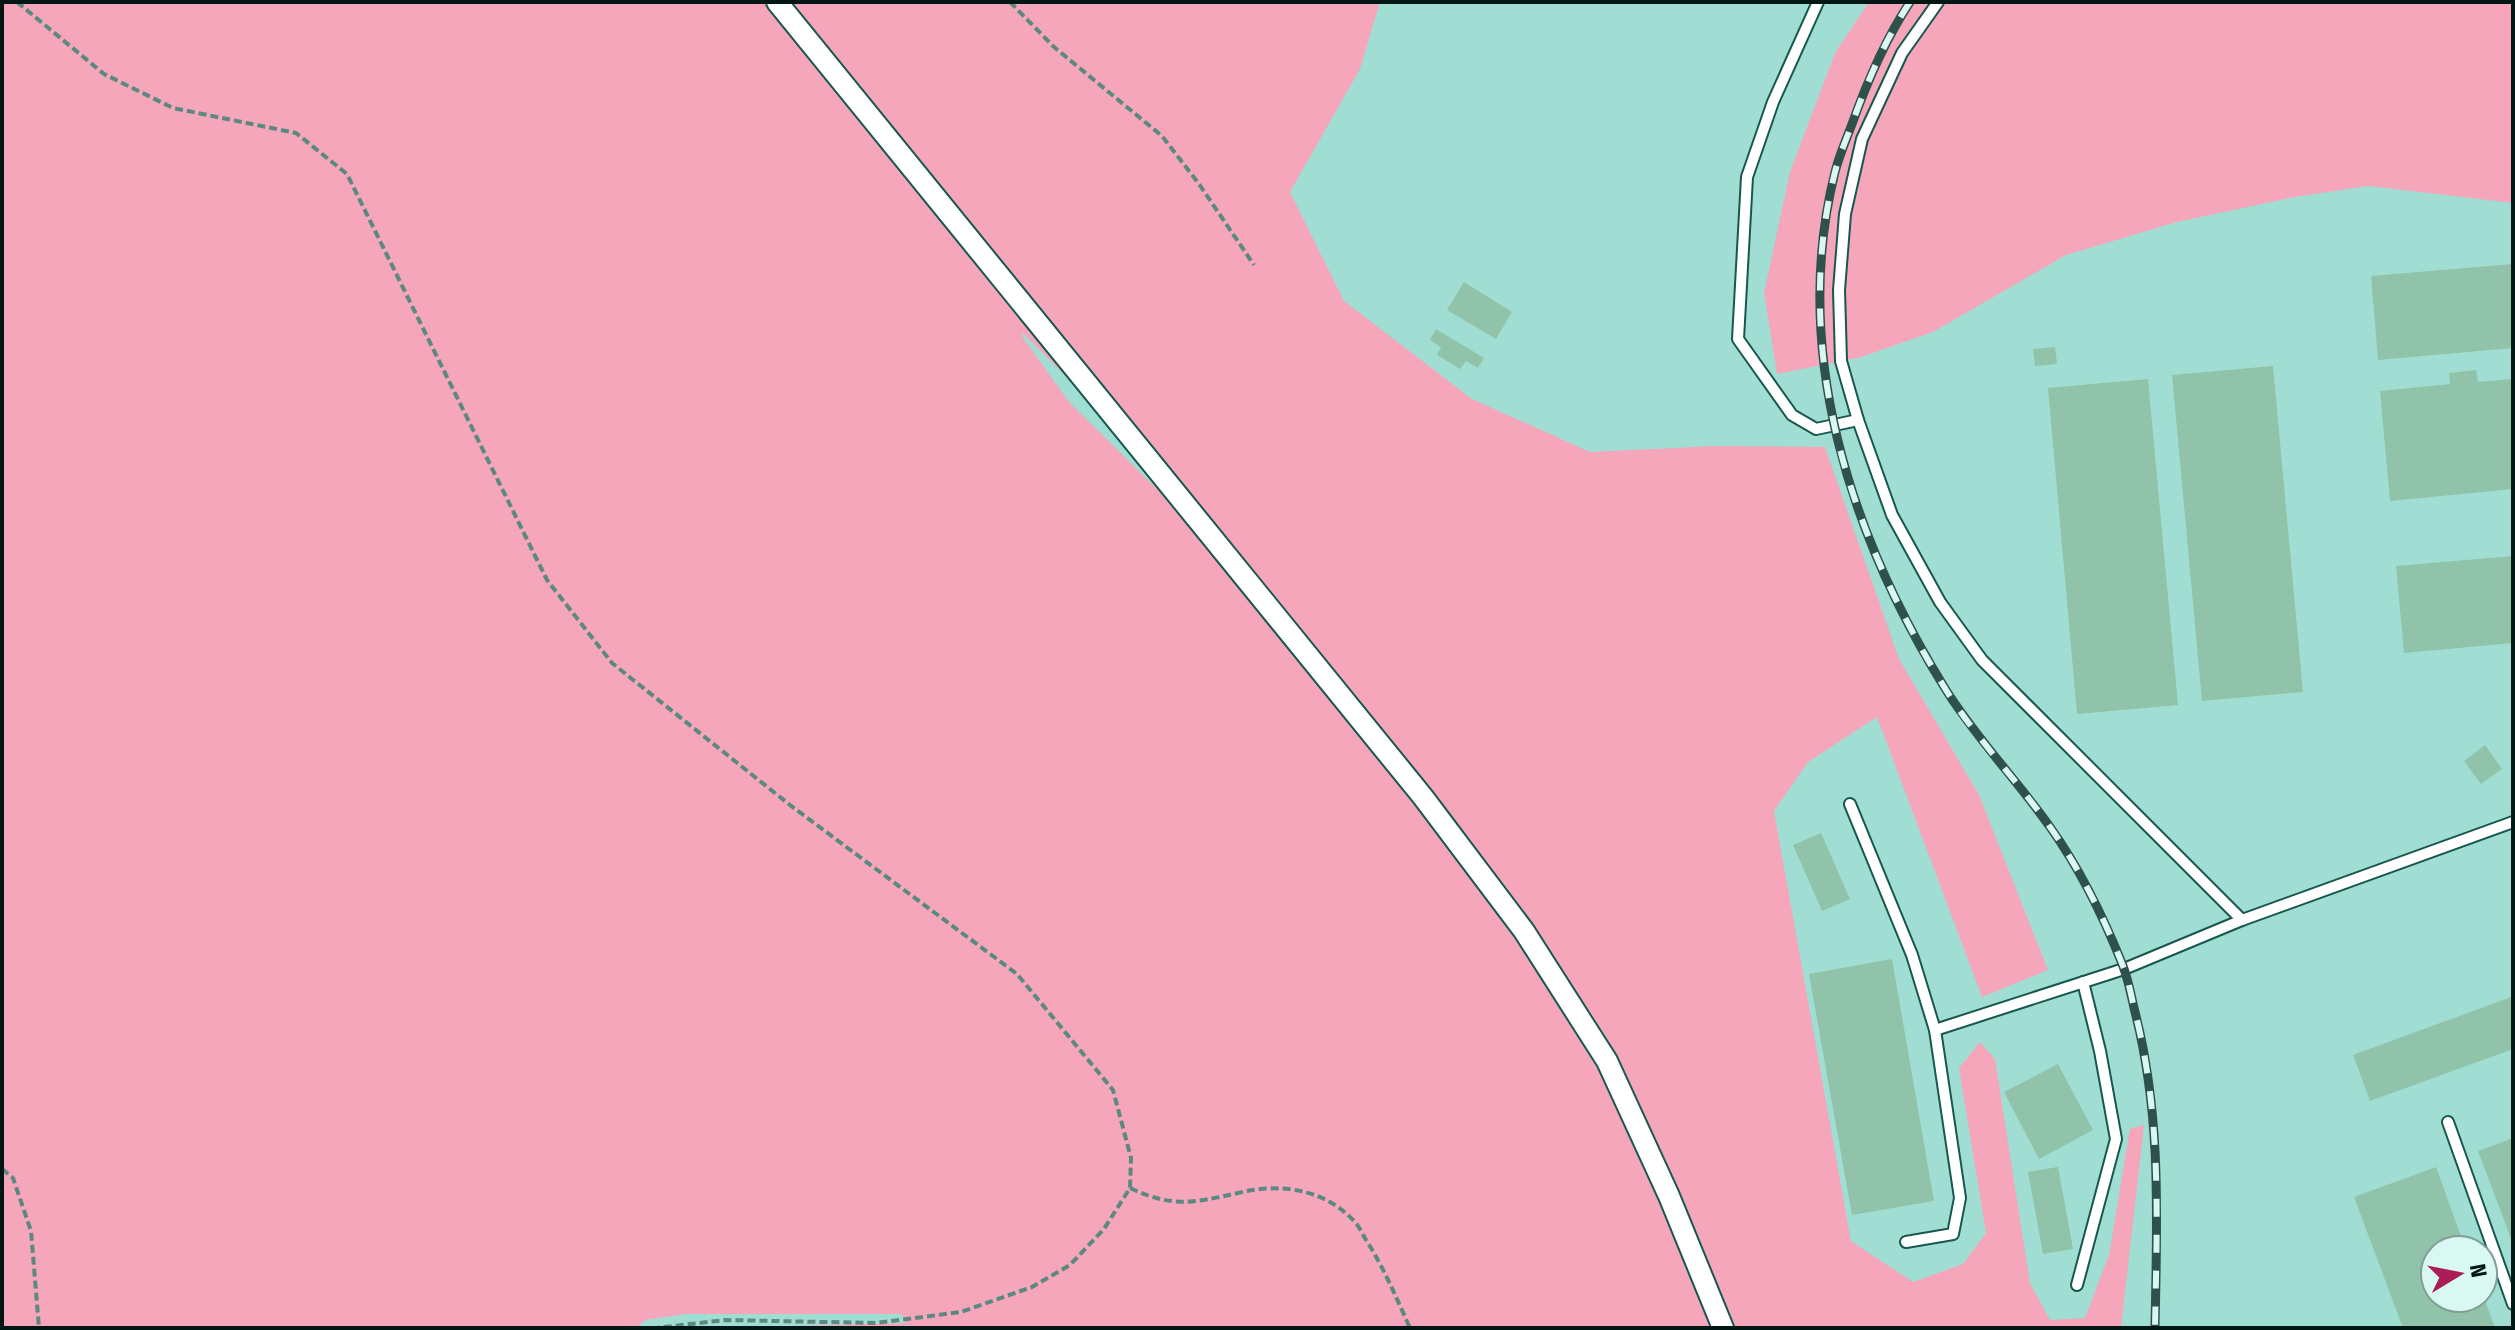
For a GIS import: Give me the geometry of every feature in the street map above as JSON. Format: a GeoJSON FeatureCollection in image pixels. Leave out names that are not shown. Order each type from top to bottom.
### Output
{"type":"FeatureCollection","features":[{"type":"Feature","properties":{"kind":"street"},"geometry":{"type":"LineString","coordinates":[[777,2],[1414,785],[1524,931],[1607,1061],[1669,1196],[1723,1328]]}},
{"type":"Feature","properties":{"kind":"lane"},"geometry":{"type":"LineString","coordinates":[[1818,2],[1773,102],[1747,177],[1738,339],[1792,415],[1816,429],[1858,420]]}},
{"type":"Feature","properties":{"kind":"lane"},"geometry":{"type":"LineString","coordinates":[[1938,2],[1902,53],[1862,139],[1845,214],[1839,290],[1841,361],[1858,420],[1892,515],[1940,602],[1982,660],[2242,920]]}},
{"type":"Feature","properties":{"kind":"lane"},"geometry":{"type":"LineString","coordinates":[[1850,804],[1912,955],[1935,1030],[1960,1198],[1953,1234],[1906,1242]]}},
{"type":"Feature","properties":{"kind":"lane"},"geometry":{"type":"LineString","coordinates":[[1935,1030],[2124,969],[2242,920],[2513,822]]}},
{"type":"Feature","properties":{"kind":"lane"},"geometry":{"type":"LineString","coordinates":[[2077,1285],[2116,1139],[2100,1051],[2083,982]]}},
{"type":"Feature","properties":{"kind":"lane"},"geometry":{"type":"LineString","coordinates":[[2448,1122],[2513,1304]]}},
{"type":"Feature","properties":{"kind":"path"},"geometry":{"type":"LineString","coordinates":[[17,2],[104,74],[173,108],[296,133],[347,174],[547,580],[612,663],[790,805],[1017,974],[1113,1090],[1131,1158],[1130,1188],[1104,1229],[1070,1265],[1032,1287],[961,1312],[876,1323],[725,1320],[656,1328]]}},
{"type":"Feature","properties":{"kind":"path"},"geometry":{"type":"LineString","coordinates":[[1010,2],[1054,47],[1162,136],[1254,265]]}},
{"type":"Feature","properties":{"kind":"path"},"geometry":{"type":"LineString","coordinates":[[2,1169],[13,1178],[31,1231],[39,1328]]}},
{"type":"Feature","properties":{"kind":"path"},"geometry":{"type":"LineString","coordinates":[[1130,1188],[1154,1199],[1202,1202],[1271,1186],[1302,1190],[1329,1203],[1353,1219],[1383,1266],[1410,1328]]}},
{"type":"Feature","properties":{"kind":"shaded area"},"geometry":{"type":"Polygon","coordinates":[[[2,2],[1380,2],[1360,69],[1290,192],[1344,301],[1472,399],[1590,452],[1716,446],[1825,447],[1899,659],[1979,795],[2048,970],[1982,997],[1877,717],[1808,762],[1774,811],[1851,1241],[1913,1282],[1963,1264],[1986,1233],[1959,1068],[1980,1042],[1995,1059],[2030,1283],[2050,1320],[2085,1318],[2109,1255],[2130,1129],[2144,1125],[2121,1328],[710,1328],[905,1323],[902,1314],[685,1314],[646,1320],[635,1328],[2,1328],[2,2]],[[1023,333],[1022,336],[1069,402],[1233,564],[1239,552],[1023,333]]]}},
{"type":"Feature","properties":{"kind":"shaded area"},"geometry":{"type":"Polygon","coordinates":[[[1869,2],[2513,2],[2513,203],[2368,186],[2295,197],[2177,222],[2066,255],[1933,332],[1858,358],[1777,374],[1764,293],[1790,172],[1835,53],[1869,2]]]}},
{"type":"Feature","properties":{"kind":"building"},"geometry":{"type":"Polygon","coordinates":[[[2513,264],[2513,348],[2378,360],[2371,276],[2513,264]]]}},
{"type":"Feature","properties":{"kind":"building"},"geometry":{"type":"Polygon","coordinates":[[[1464,282],[1512,312],[1496,339],[1447,310],[1464,282]]]}},
{"type":"Feature","properties":{"kind":"building"},"geometry":{"type":"Polygon","coordinates":[[[1436,329],[1484,358],[1478,368],[1466,361],[1460,369],[1437,355],[1441,347],[1430,340],[1436,329]]]}},
{"type":"Feature","properties":{"kind":"building"},"geometry":{"type":"Polygon","coordinates":[[[2055,347],[2057,364],[2035,366],[2033,349],[2055,347]]]}},
{"type":"Feature","properties":{"kind":"building"},"geometry":{"type":"Polygon","coordinates":[[[2273,366],[2303,692],[2202,701],[2172,375],[2273,366]]]}},
{"type":"Feature","properties":{"kind":"building"},"geometry":{"type":"Polygon","coordinates":[[[2476,370],[2478,382],[2513,379],[2513,489],[2390,501],[2380,391],[2450,384],[2449,373],[2476,370]]]}},
{"type":"Feature","properties":{"kind":"building"},"geometry":{"type":"Polygon","coordinates":[[[2148,379],[2178,705],[2077,714],[2048,388],[2148,379]]]}},
{"type":"Feature","properties":{"kind":"building"},"geometry":{"type":"Polygon","coordinates":[[[2513,556],[2513,643],[2404,653],[2396,566],[2513,556]]]}},
{"type":"Feature","properties":{"kind":"building"},"geometry":{"type":"Polygon","coordinates":[[[2485,745],[2502,769],[2481,784],[2464,761],[2485,745]]]}},
{"type":"Feature","properties":{"kind":"building"},"geometry":{"type":"Polygon","coordinates":[[[1821,833],[1850,899],[1822,911],[1793,845],[1821,833]]]}},
{"type":"Feature","properties":{"kind":"building"},"geometry":{"type":"Polygon","coordinates":[[[1892,959],[1934,1201],[1852,1215],[1809,974],[1892,959]]]}},
{"type":"Feature","properties":{"kind":"building"},"geometry":{"type":"Polygon","coordinates":[[[2511,997],[2513,1049],[2370,1101],[2353,1055],[2511,997]]]}},
{"type":"Feature","properties":{"kind":"building"},"geometry":{"type":"Polygon","coordinates":[[[2058,1064],[2093,1130],[2039,1159],[2004,1092],[2058,1064]]]}},
{"type":"Feature","properties":{"kind":"building"},"geometry":{"type":"Polygon","coordinates":[[[2513,1138],[2513,1244],[2478,1151],[2513,1138]]]}},
{"type":"Feature","properties":{"kind":"building"},"geometry":{"type":"Polygon","coordinates":[[[2058,1167],[2073,1249],[2043,1254],[2028,1172],[2058,1167]]]}},
{"type":"Feature","properties":{"kind":"building"},"geometry":{"type":"Polygon","coordinates":[[[2436,1167],[2460,1234],[2419,1234],[2419,1314],[2490,1314],[2495,1328],[2403,1328],[2354,1197],[2436,1167]]]}},
{"type":"Feature","properties":{"kind":"railway"},"geometry":{"type":"LineString","coordinates":[[1910,2],[1870,77],[1835,172],[1823,240],[1820,307],[1825,375],[1838,441],[1857,506],[1882,570],[1912,631],[1958,708],[2061,843],[2099,912],[2125,971],[2143,1048],[2153,1127],[2157,1207],[2155,1328]]}}]}
